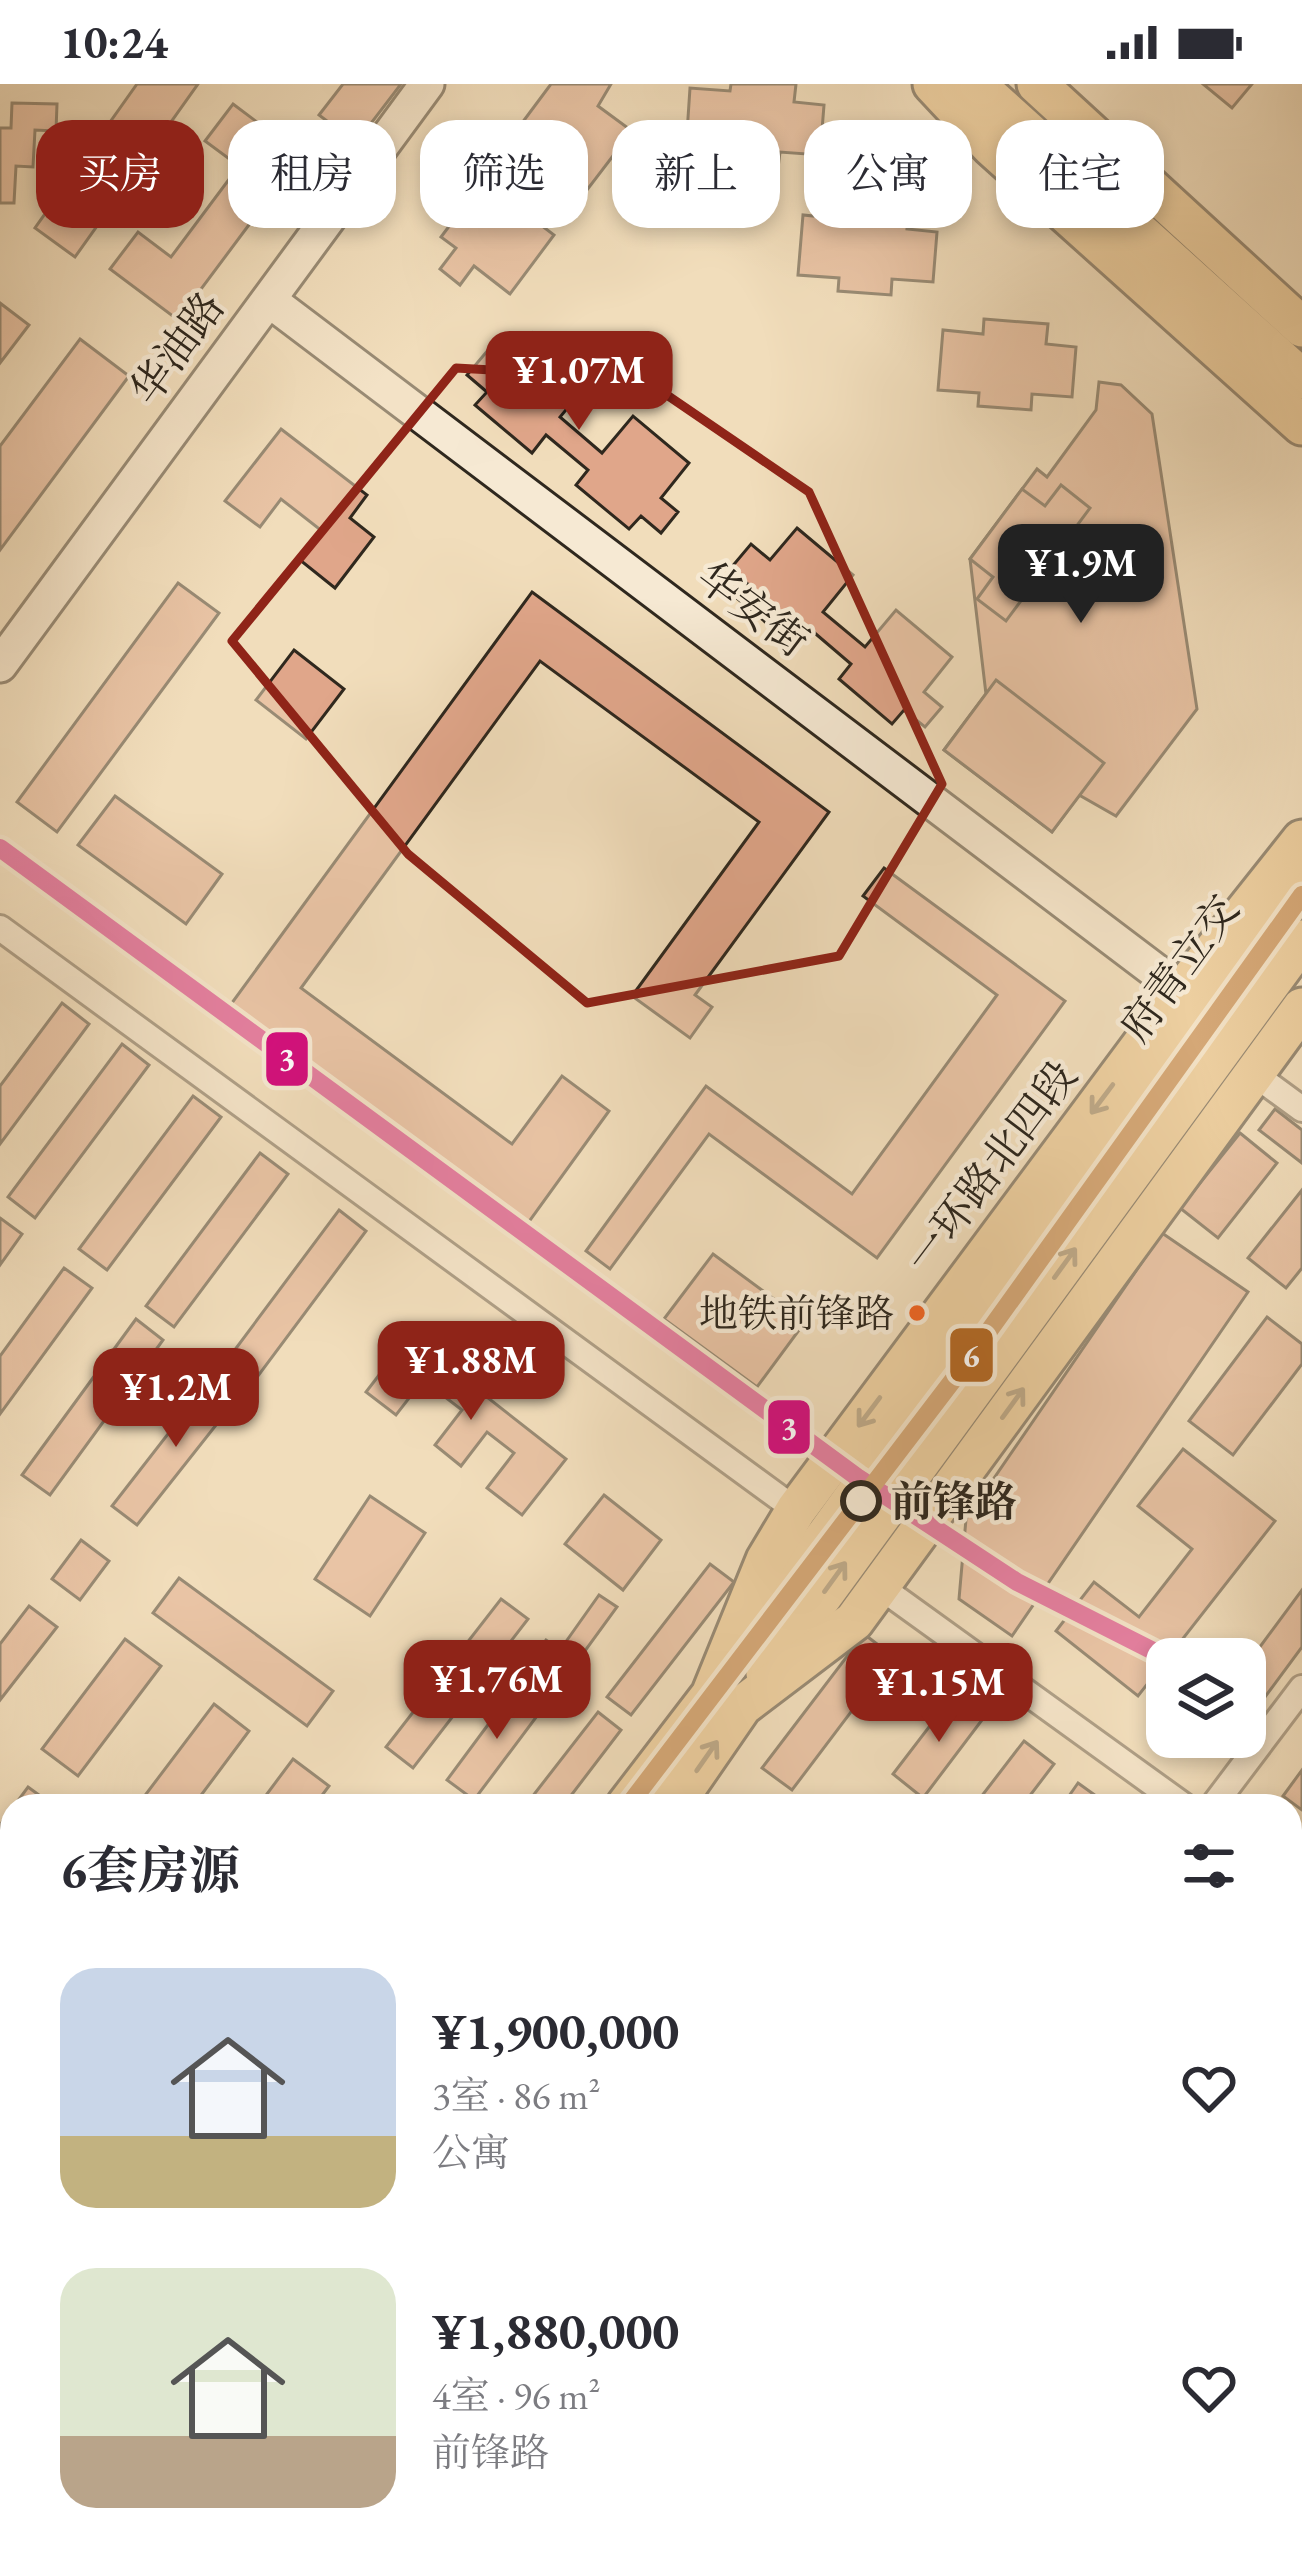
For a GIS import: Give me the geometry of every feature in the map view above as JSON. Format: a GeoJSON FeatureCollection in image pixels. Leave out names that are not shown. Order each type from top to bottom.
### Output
{"type":"FeatureCollection","features":[{"type":"Feature","properties":{"kind":"main road"},"geometry":{"type":"LineString","coordinates":[[934,84],[991,146],[1302,425]]}},
{"type":"Feature","properties":{"kind":"main road"},"geometry":{"type":"LineString","coordinates":[[948,84],[1302,404]]}},
{"type":"Feature","properties":{"kind":"main road"},"geometry":{"type":"LineString","coordinates":[[975,84],[1302,379]]}},
{"type":"Feature","properties":{"kind":"main road"},"geometry":{"type":"LineString","coordinates":[[1006,84],[1302,352]]}},
{"type":"Feature","properties":{"kind":"main road"},"geometry":{"type":"LineString","coordinates":[[1038,84],[1302,327]]}},
{"type":"Feature","properties":{"kind":"main road"},"geometry":{"type":"LineString","coordinates":[[1069,84],[1302,296]]}},
{"type":"Feature","properties":{"kind":"main road","name":"一环路北四段"},"geometry":{"type":"LineString","coordinates":[[679,1794],[726,1701],[766,1560],[796,1510],[1182,991],[1302,840]]}},
{"type":"Feature","properties":{"kind":"main road","name":"府青立交"},"geometry":{"type":"LineString","coordinates":[[726,1701],[1284,944],[1302,879]]}},
{"type":"Feature","properties":{"kind":"main road","name":"一环路北四段"},"geometry":{"type":"LineString","coordinates":[[637,1794],[726,1701],[854,1621],[1302,1008]]}},
{"type":"Feature","properties":{"kind":"street","name":"华油路"},"geometry":{"type":"LineString","coordinates":[[0,665],[427,84]]}},
{"type":"Feature","properties":{"kind":"street","name":"华安街"},"geometry":{"type":"LineString","coordinates":[[269,299],[1182,991]]}},
{"type":"Feature","properties":{"kind":"street"},"geometry":{"type":"LineString","coordinates":[[0,928],[796,1510]]}},
{"type":"Feature","properties":{"kind":"street"},"geometry":{"type":"LineString","coordinates":[[1254,1074],[1302,1109]]}},
{"type":"Feature","properties":{"kind":"street"},"geometry":{"type":"LineString","coordinates":[[880,1586],[1167,1794]]}},
{"type":"Feature","properties":{"kind":"street"},"geometry":{"type":"LineString","coordinates":[[1222,1794],[1302,1688]]}},
{"type":"Feature","properties":{"kind":"highlighted area"},"geometry":{"type":"Polygon","coordinates":[[[456,368],[642,378],[809,492],[942,784],[839,956],[587,1003],[408,854],[232,641],[456,368]]]}},
{"type":"Feature","properties":{"kind":"building"},"geometry":{"type":"Polygon","coordinates":[[[137,84],[198,84],[172,120],[112,120],[137,84]]]}},
{"type":"Feature","properties":{"kind":"building"},"geometry":{"type":"Polygon","coordinates":[[[343,84],[401,84],[374,120],[326,120],[319,115],[343,84]]]}},
{"type":"Feature","properties":{"kind":"building"},"geometry":{"type":"Polygon","coordinates":[[[551,84],[611,84],[598,106],[617,120],[612,120],[612,157],[588,189],[588,120],[524,120],[551,84]]]}},
{"type":"Feature","properties":{"kind":"building"},"geometry":{"type":"Polygon","coordinates":[[[731,84],[796,84],[794,102],[824,105],[823,120],[804,120],[804,154],[780,152],[780,120],[688,120],[690,88],[730,91],[731,84]]]}},
{"type":"Feature","properties":{"kind":"building"},"geometry":{"type":"Polygon","coordinates":[[[1203,84],[1252,84],[1232,108],[1203,84]]]}},
{"type":"Feature","properties":{"kind":"building"},"geometry":{"type":"Polygon","coordinates":[[[12,103],[57,104],[56,120],[36,120],[33,167],[16,166],[14,203],[0,203],[0,128],[11,128],[12,103]]]}},
{"type":"Feature","properties":{"kind":"building"},"geometry":{"type":"Polygon","coordinates":[[[233,104],[254,120],[228,120],[228,158],[205,141],[233,104]]]}},
{"type":"Feature","properties":{"kind":"building"},"geometry":{"type":"Polygon","coordinates":[[[228,181],[228,228],[247,228],[178,320],[110,269],[138,232],[171,257],[193,228],[204,228],[204,213],[228,181]]]}},
{"type":"Feature","properties":{"kind":"building"},"geometry":{"type":"Polygon","coordinates":[[[803,215],[804,228],[937,232],[933,282],[892,279],[891,295],[838,291],[839,278],[798,275],[803,215]]]}},
{"type":"Feature","properties":{"kind":"building"},"geometry":{"type":"Polygon","coordinates":[[[36,227],[96,228],[75,257],[36,227]]]}},
{"type":"Feature","properties":{"kind":"building"},"geometry":{"type":"Polygon","coordinates":[[[448,228],[545,228],[554,235],[510,294],[474,266],[460,285],[440,269],[456,248],[441,237],[448,228]]]}},
{"type":"Feature","properties":{"kind":"building"},"geometry":{"type":"Polygon","coordinates":[[[0,303],[29,325],[0,363],[0,303]]]}},
{"type":"Feature","properties":{"kind":"building"},"geometry":{"type":"Polygon","coordinates":[[[984,319],[1048,324],[1046,344],[1076,347],[1072,397],[1032,394],[1031,410],[978,406],[979,393],[938,390],[943,330],[983,334],[984,319]]]}},
{"type":"Feature","properties":{"kind":"building"},"geometry":{"type":"Polygon","coordinates":[[[533,333],[590,381],[560,417],[602,453],[633,416],[689,463],[661,498],[678,512],[661,533],[641,516],[629,529],[576,485],[588,470],[546,435],[532,453],[475,405],[487,392],[467,375],[488,350],[507,366],[533,333]]]}},
{"type":"Feature","properties":{"kind":"building"},"geometry":{"type":"Polygon","coordinates":[[[80,339],[129,376],[0,550],[0,446],[80,339]]]}},
{"type":"Feature","properties":{"kind":"building"},"geometry":{"type":"Polygon","coordinates":[[[1099,382],[1121,385],[1152,414],[1197,709],[1116,816],[1079,795],[1052,832],[944,750],[986,694],[970,559],[1037,469],[1047,477],[1096,410],[1099,382]]]}},
{"type":"Feature","properties":{"kind":"building"},"geometry":{"type":"Polygon","coordinates":[[[281,429],[367,495],[350,518],[374,537],[335,588],[300,560],[322,531],[281,499],[260,527],[225,501],[281,429]]]}},
{"type":"Feature","properties":{"kind":"building"},"geometry":{"type":"Polygon","coordinates":[[[1061,485],[1090,508],[1006,621],[977,599],[993,577],[970,559],[1022,489],[1045,506],[1061,485]]]}},
{"type":"Feature","properties":{"kind":"building"},"geometry":{"type":"Polygon","coordinates":[[[797,528],[853,575],[823,612],[865,647],[896,610],[952,657],[924,692],[942,707],[925,727],[904,710],[892,724],[839,679],[851,664],[810,629],[795,647],[738,599],[750,586],[730,569],[751,544],[770,560],[797,528]]]}},
{"type":"Feature","properties":{"kind":"building"},"geometry":{"type":"Polygon","coordinates":[[[178,583],[219,613],[57,832],[17,802],[178,583]]]}},
{"type":"Feature","properties":{"kind":"building"},"geometry":{"type":"Polygon","coordinates":[[[532,592],[829,812],[695,995],[712,1007],[690,1038],[632,996],[759,822],[540,661],[301,988],[512,1144],[562,1076],[609,1111],[523,1230],[226,1011],[532,592]]]}},
{"type":"Feature","properties":{"kind":"building"},"geometry":{"type":"Polygon","coordinates":[[[294,650],[344,689],[306,739],[256,700],[294,650]]]}},
{"type":"Feature","properties":{"kind":"building"},"geometry":{"type":"Polygon","coordinates":[[[996,680],[1104,763],[1052,832],[944,750],[996,680]]]}},
{"type":"Feature","properties":{"kind":"building"},"geometry":{"type":"Polygon","coordinates":[[[115,796],[222,874],[186,924],[78,845],[115,796]]]}},
{"type":"Feature","properties":{"kind":"building"},"geometry":{"type":"Polygon","coordinates":[[[884,868],[1065,1001],[877,1258],[709,1134],[610,1269],[586,1251],[706,1086],[852,1194],[997,995],[863,896],[884,868]]]}},
{"type":"Feature","properties":{"kind":"building"},"geometry":{"type":"Polygon","coordinates":[[[62,1003],[89,1024],[0,1144],[0,1086],[62,1003]]]}},
{"type":"Feature","properties":{"kind":"building"},"geometry":{"type":"Polygon","coordinates":[[[122,1044],[149,1065],[35,1218],[8,1197],[122,1044]]]}},
{"type":"Feature","properties":{"kind":"building"},"geometry":{"type":"Polygon","coordinates":[[[193,1096],[221,1117],[107,1270],[79,1249],[193,1096]]]}},
{"type":"Feature","properties":{"kind":"building"},"geometry":{"type":"Polygon","coordinates":[[[1275,1109],[1302,1130],[1302,1163],[1259,1130],[1275,1109]]]}},
{"type":"Feature","properties":{"kind":"building"},"geometry":{"type":"Polygon","coordinates":[[[1240,1133],[1277,1163],[1218,1238],[1180,1208],[1240,1133]]]}},
{"type":"Feature","properties":{"kind":"building"},"geometry":{"type":"Polygon","coordinates":[[[260,1153],[288,1174],[174,1327],[146,1306],[260,1153]]]}},
{"type":"Feature","properties":{"kind":"building"},"geometry":{"type":"Polygon","coordinates":[[[1302,1190],[1302,1268],[1286,1288],[1248,1258],[1302,1190]]]}},
{"type":"Feature","properties":{"kind":"building"},"geometry":{"type":"Polygon","coordinates":[[[339,1210],[366,1231],[252,1384],[225,1363],[339,1210]]]}},
{"type":"Feature","properties":{"kind":"building"},"geometry":{"type":"Polygon","coordinates":[[[0,1218],[22,1234],[0,1265],[0,1218]]]}},
{"type":"Feature","properties":{"kind":"building"},"geometry":{"type":"Polygon","coordinates":[[[1162,1233],[1248,1292],[1012,1636],[959,1599],[966,1519],[1162,1233]]]}},
{"type":"Feature","properties":{"kind":"building"},"geometry":{"type":"Polygon","coordinates":[[[713,1254],[805,1322],[757,1387],[664,1319],[713,1254]]]}},
{"type":"Feature","properties":{"kind":"building"},"geometry":{"type":"Polygon","coordinates":[[[64,1268],[92,1288],[0,1414],[0,1356],[64,1268]]]}},
{"type":"Feature","properties":{"kind":"building"},"geometry":{"type":"Polygon","coordinates":[[[1267,1317],[1302,1344],[1302,1364],[1233,1455],[1189,1421],[1267,1317]]]}},
{"type":"Feature","properties":{"kind":"building"},"geometry":{"type":"Polygon","coordinates":[[[136,1319],[163,1340],[50,1495],[22,1475],[136,1319]]]}},
{"type":"Feature","properties":{"kind":"building"},"geometry":{"type":"Polygon","coordinates":[[[409,1336],[566,1459],[522,1515],[487,1488],[514,1453],[487,1432],[461,1466],[435,1445],[462,1410],[423,1380],[396,1415],[366,1392],[409,1336]]]}},
{"type":"Feature","properties":{"kind":"building"},"geometry":{"type":"Polygon","coordinates":[[[213,1376],[239,1396],[137,1525],[112,1506],[213,1376]]]}},
{"type":"Feature","properties":{"kind":"building"},"geometry":{"type":"Polygon","coordinates":[[[1183,1449],[1275,1521],[1183,1638],[1146,1638],[1146,1686],[1138,1696],[1056,1631],[1094,1582],[1139,1617],[1192,1549],[1138,1506],[1183,1449]]]}},
{"type":"Feature","properties":{"kind":"building"},"geometry":{"type":"Polygon","coordinates":[[[604,1495],[661,1540],[623,1590],[565,1544],[604,1495]]]}},
{"type":"Feature","properties":{"kind":"building"},"geometry":{"type":"Polygon","coordinates":[[[370,1496],[425,1533],[370,1616],[315,1579],[370,1496]]]}},
{"type":"Feature","properties":{"kind":"building"},"geometry":{"type":"Polygon","coordinates":[[[81,1540],[109,1561],[80,1600],[52,1579],[81,1540]]]}},
{"type":"Feature","properties":{"kind":"building"},"geometry":{"type":"Polygon","coordinates":[[[710,1564],[734,1582],[631,1715],[607,1697],[710,1564]]]}},
{"type":"Feature","properties":{"kind":"building"},"geometry":{"type":"Polygon","coordinates":[[[179,1578],[333,1691],[307,1726],[153,1613],[179,1578]]]}},
{"type":"Feature","properties":{"kind":"building"},"geometry":{"type":"Polygon","coordinates":[[[1302,1590],[1302,1647],[1266,1696],[1266,1639],[1302,1590]]]}},
{"type":"Feature","properties":{"kind":"building"},"geometry":{"type":"Polygon","coordinates":[[[599,1595],[617,1607],[558,1688],[527,1665],[546,1640],[560,1650],[599,1595]]]}},
{"type":"Feature","properties":{"kind":"building"},"geometry":{"type":"Polygon","coordinates":[[[501,1599],[528,1619],[413,1768],[386,1747],[501,1599]]]}},
{"type":"Feature","properties":{"kind":"building"},"geometry":{"type":"Polygon","coordinates":[[[29,1606],[57,1627],[0,1700],[0,1644],[29,1606]]]}},
{"type":"Feature","properties":{"kind":"building"},"geometry":{"type":"Polygon","coordinates":[[[864,1634],[920,1677],[899,1705],[872,1684],[792,1790],[762,1768],[864,1634]]]}},
{"type":"Feature","properties":{"kind":"building"},"geometry":{"type":"Polygon","coordinates":[[[125,1639],[161,1666],[78,1776],[42,1749],[125,1639]]]}},
{"type":"Feature","properties":{"kind":"building"},"geometry":{"type":"Polygon","coordinates":[[[519,1683],[546,1704],[478,1794],[466,1794],[447,1780],[519,1683]]]}},
{"type":"Feature","properties":{"kind":"building"},"geometry":{"type":"Polygon","coordinates":[[[955,1693],[985,1716],[926,1794],[918,1794],[893,1774],[955,1693]]]}},
{"type":"Feature","properties":{"kind":"building"},"geometry":{"type":"Polygon","coordinates":[[[214,1704],[249,1731],[202,1794],[146,1794],[214,1704]]]}},
{"type":"Feature","properties":{"kind":"building"},"geometry":{"type":"Polygon","coordinates":[[[598,1712],[621,1730],[572,1794],[534,1794],[598,1712]]]}},
{"type":"Feature","properties":{"kind":"building"},"geometry":{"type":"Polygon","coordinates":[[[1024,1741],[1054,1764],[1031,1794],[983,1794],[1024,1741]]]}},
{"type":"Feature","properties":{"kind":"building"},"geometry":{"type":"Polygon","coordinates":[[[293,1759],[329,1786],[323,1794],[267,1794],[293,1759]]]}},
{"type":"Feature","properties":{"kind":"building"},"geometry":{"type":"Polygon","coordinates":[[[1302,1770],[1302,1794],[1284,1794],[1302,1770]]]}},
{"type":"Feature","properties":{"kind":"building"},"geometry":{"type":"Polygon","coordinates":[[[1078,1783],[1093,1794],[1070,1794],[1078,1783]]]}},
{"type":"Feature","properties":{"kind":"transit line","name":"3"},"geometry":{"type":"LineString","coordinates":[[0,848],[857,1477],[1017,1582],[1146,1647]]}},
{"type":"Feature","properties":{"kind":"transit line","name":"6"},"geometry":{"type":"LineString","coordinates":[[637,1794],[963,1367],[1302,895]]}},
{"type":"Feature","properties":{"kind":"place","name":"地铁前锋路"},"geometry":{"type":"Point","coordinates":[917,1313]}},
{"type":"Feature","properties":{"kind":"place","name":"前锋路"},"geometry":{"type":"Point","coordinates":[861,1501]}}]}
